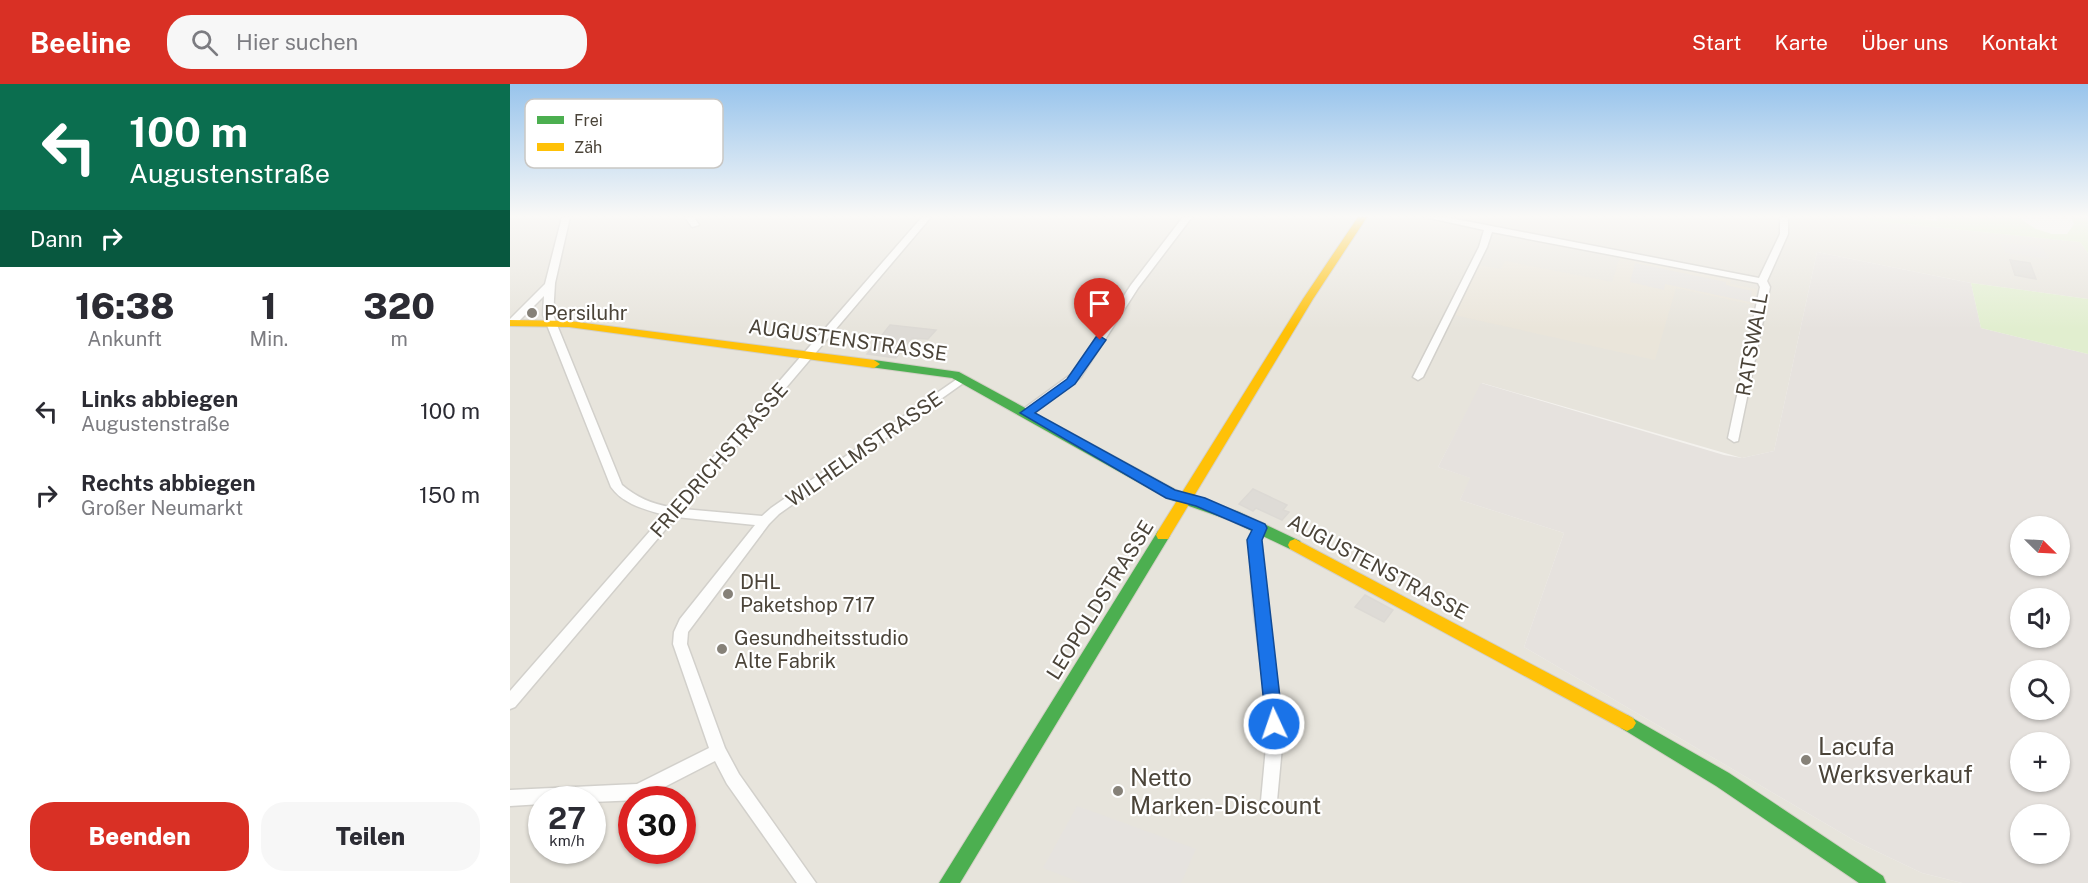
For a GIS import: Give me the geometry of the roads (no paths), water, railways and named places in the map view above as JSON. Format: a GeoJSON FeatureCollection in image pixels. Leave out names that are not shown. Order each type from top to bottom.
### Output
{"type":"FeatureCollection","features":[{"type":"Feature","properties":{"kind":"street"},"geometry":{"type":"LineString","coordinates":[[557,254],[550,283],[548,315],[550,324],[617,487],[629,499],[638,503],[674,512],[765,521]]}},
{"type":"Feature","properties":{"kind":"street","name":"FRIEDRICHSTRASSE"},"geometry":{"type":"LineString","coordinates":[[510,702],[896,254]]}},
{"type":"Feature","properties":{"kind":"street"},"geometry":{"type":"LineString","coordinates":[[1026,413],[1077,375],[1134,287],[1160,254]]}},
{"type":"Feature","properties":{"kind":"street","name":"LEOPOLDSTRASSE"},"geometry":{"type":"LineString","coordinates":[[950,883],[1308,299],[1339,254]]}},
{"type":"Feature","properties":{"kind":"street"},"geometry":{"type":"LineString","coordinates":[[1418,377],[1479,254]]}},
{"type":"Feature","properties":{"kind":"street"},"geometry":{"type":"LineString","coordinates":[[1622,254],[1762,281]]}},
{"type":"Feature","properties":{"kind":"street","name":"RATSWALL"},"geometry":{"type":"LineString","coordinates":[[1734,438],[1765,287],[1762,281],[1775,254]]}},
{"type":"Feature","properties":{"kind":"street"},"geometry":{"type":"LineString","coordinates":[[510,323],[536,301],[550,283]]}},
{"type":"Feature","properties":{"kind":"street","name":"AUGUSTENSTRASSE"},"geometry":{"type":"LineString","coordinates":[[510,323],[569,324],[942,372],[964,379],[1171,494],[1227,512],[1260,528],[1385,592],[1674,748],[1762,804],[1876,883]]}},
{"type":"Feature","properties":{"kind":"street","name":"WILHELMSTRASSE"},"geometry":{"type":"LineString","coordinates":[[718,751],[680,644],[681,632],[693,612],[775,511],[964,379]]}},
{"type":"Feature","properties":{"kind":"street"},"geometry":{"type":"LineString","coordinates":[[1260,528],[1255,540],[1274,720],[1269,801]]}},
{"type":"Feature","properties":{"kind":"street"},"geometry":{"type":"LineString","coordinates":[[510,798],[638,792],[654,786],[718,751],[733,779],[807,883]]}},
{"type":"Feature","properties":{"kind":"place","name":"Persiluhr"},"geometry":{"type":"Point","coordinates":[532,313]}},
{"type":"Feature","properties":{"kind":"place","name":"DHL Paketshop 717"},"geometry":{"type":"Point","coordinates":[728,594]}},
{"type":"Feature","properties":{"kind":"place","name":"Gesundheitsstudio Alte Fabrik"},"geometry":{"type":"Point","coordinates":[722,649]}},
{"type":"Feature","properties":{"kind":"place","name":"Lacufa Werksverkauf"},"geometry":{"type":"Point","coordinates":[1806,760]}},
{"type":"Feature","properties":{"kind":"place","name":"Netto Marken-Discount"},"geometry":{"type":"Point","coordinates":[1118,791]}}]}
